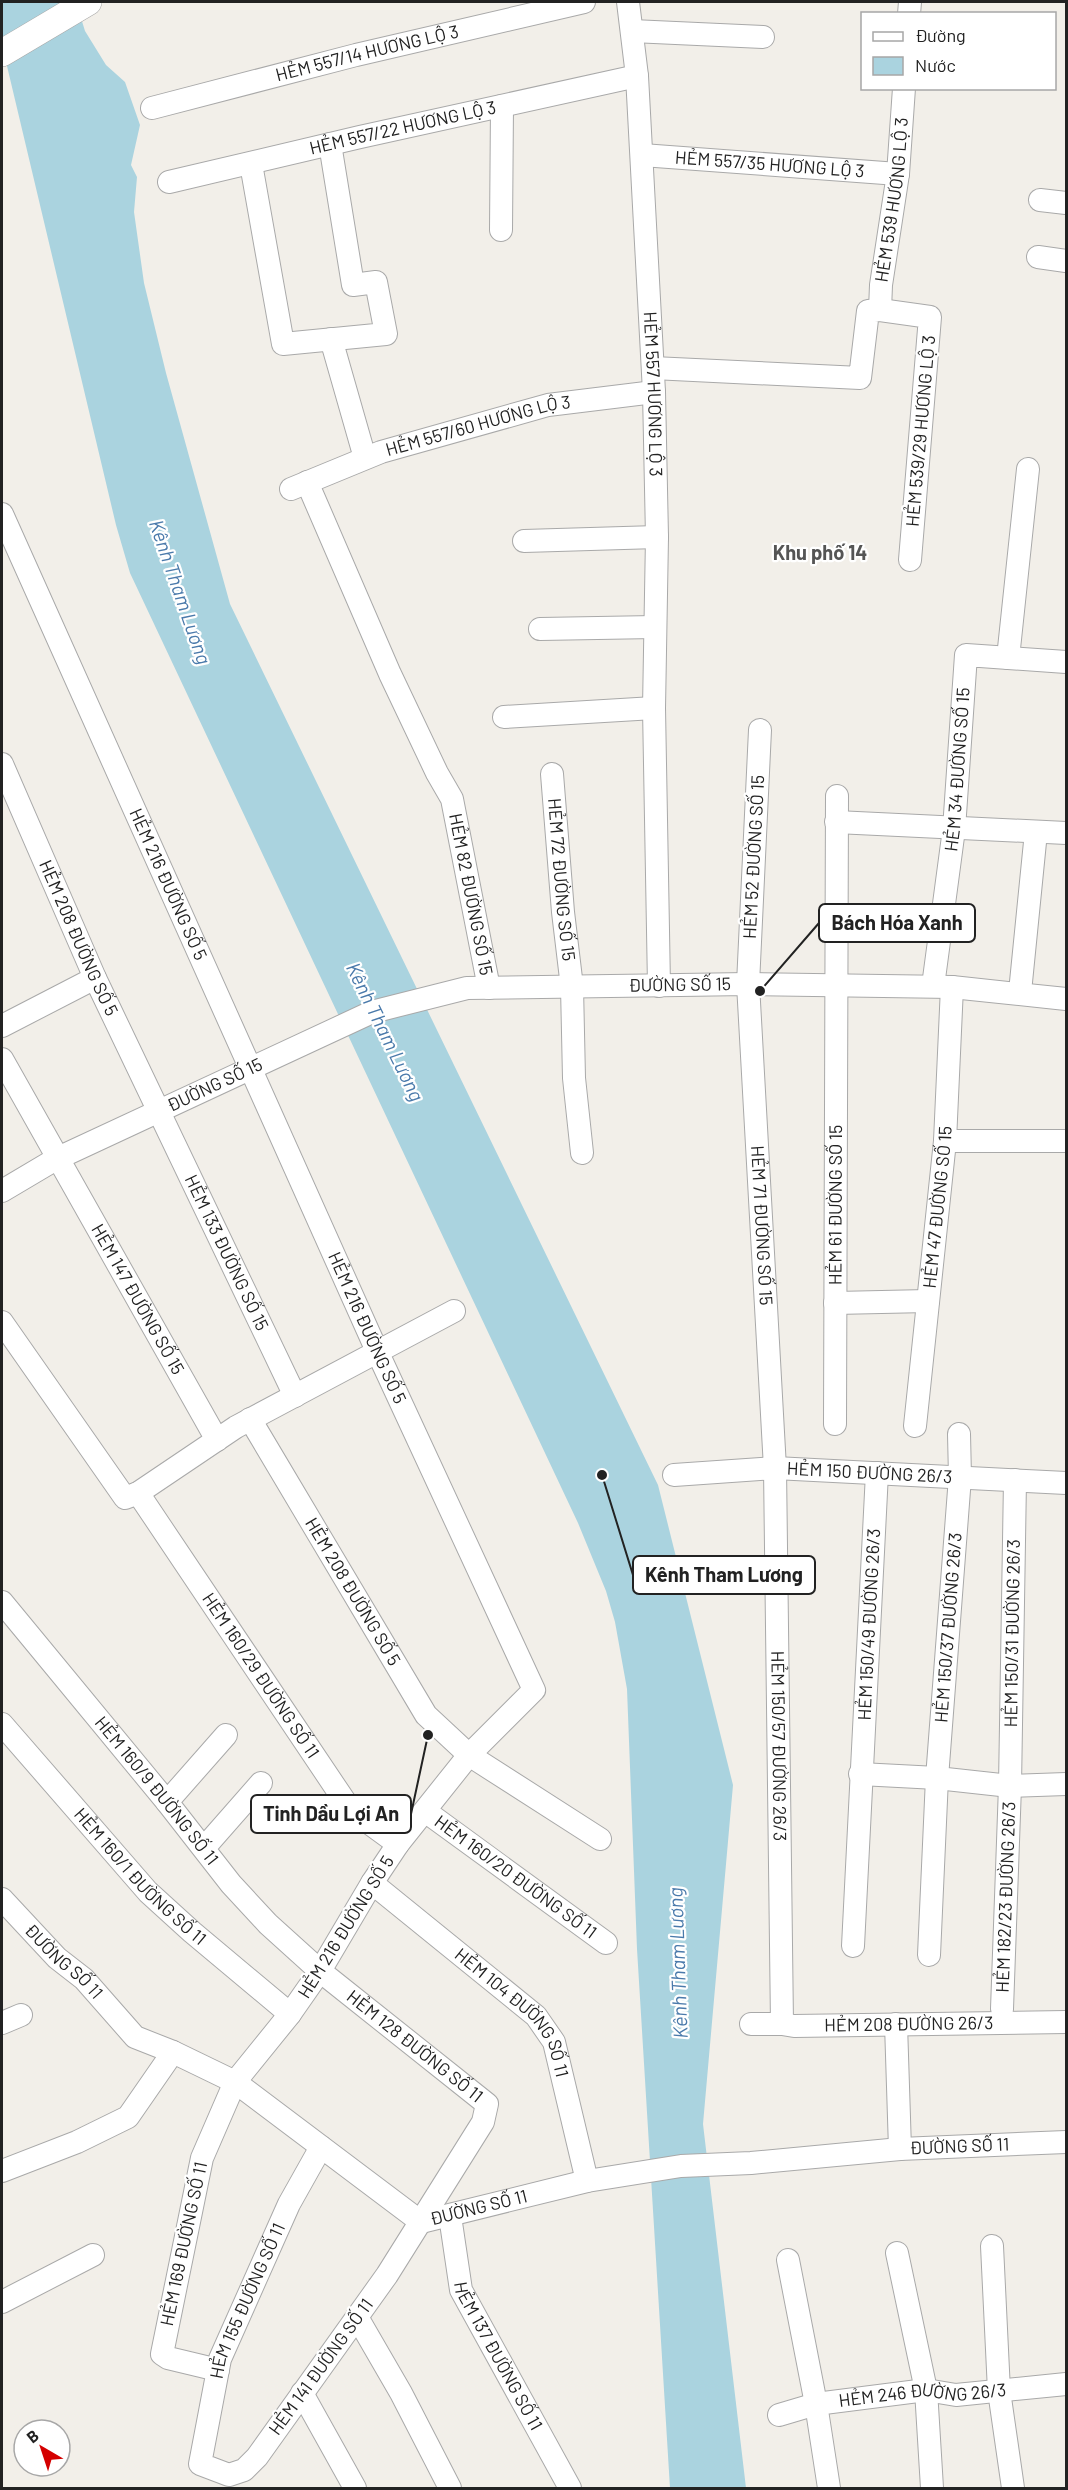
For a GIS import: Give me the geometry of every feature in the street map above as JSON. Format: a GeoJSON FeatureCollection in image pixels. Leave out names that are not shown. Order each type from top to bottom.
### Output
{"type":"FeatureCollection","features":[{"type":"Feature","properties":{"kind":"street"},"geometry":{"type":"LineString","coordinates":[[2,53],[88,2]]}},
{"type":"Feature","properties":{"kind":"street","name":"HẺM 557/14 HƯƠNG LỘ 3"},"geometry":{"type":"LineString","coordinates":[[152,108],[356,55],[584,2]]}},
{"type":"Feature","properties":{"kind":"street","name":"HẺM 557 HƯƠNG LỘ 3"},"geometry":{"type":"LineString","coordinates":[[628,2],[637,76],[654,392],[657,537],[654,708],[659,986]]}},
{"type":"Feature","properties":{"kind":"street"},"geometry":{"type":"LineString","coordinates":[[632,31],[763,37]]}},
{"type":"Feature","properties":{"kind":"street","name":"HẺM 557/22 HƯƠNG LỘ 3"},"geometry":{"type":"LineString","coordinates":[[169,182],[637,76]]}},
{"type":"Feature","properties":{"kind":"street","name":"HẺM 539 HƯƠNG LỘ 3"},"geometry":{"type":"LineString","coordinates":[[880,310],[881,285],[898,174],[904,90]]}},
{"type":"Feature","properties":{"kind":"street"},"geometry":{"type":"LineString","coordinates":[[501,230],[502,106]]}},
{"type":"Feature","properties":{"kind":"street"},"geometry":{"type":"LineString","coordinates":[[251,164],[283,344],[386,334],[376,282],[353,285],[330,144]]}},
{"type":"Feature","properties":{"kind":"street","name":"HẺM 557/35 HƯƠNG LỘ 3"},"geometry":{"type":"LineString","coordinates":[[642,155],[898,174]]}},
{"type":"Feature","properties":{"kind":"street"},"geometry":{"type":"LineString","coordinates":[[1040,200],[1066,203]]}},
{"type":"Feature","properties":{"kind":"street"},"geometry":{"type":"LineString","coordinates":[[1038,257],[1066,261]]}},
{"type":"Feature","properties":{"kind":"street"},"geometry":{"type":"LineString","coordinates":[[653,368],[860,378],[868,311],[880,310]]}},
{"type":"Feature","properties":{"kind":"street","name":"HẺM 539/29 HƯƠNG LỘ 3"},"geometry":{"type":"LineString","coordinates":[[880,310],[930,317],[910,560]]}},
{"type":"Feature","properties":{"kind":"street"},"geometry":{"type":"LineString","coordinates":[[331,339],[365,458]]}},
{"type":"Feature","properties":{"kind":"street","name":"HẺM 557/60 HƯƠNG LỘ 3"},"geometry":{"type":"LineString","coordinates":[[452,799],[437,773],[299,485],[381,452],[548,405],[654,392]]}},
{"type":"Feature","properties":{"kind":"street"},"geometry":{"type":"LineString","coordinates":[[1008,658],[1028,469]]}},
{"type":"Feature","properties":{"kind":"street","name":"HẺM 216 ĐƯỜNG SỐ 5"},"geometry":{"type":"LineString","coordinates":[[2,514],[377,1351],[534,1690],[469,1755],[398,1844],[320,1971],[290,2014],[235,2082]]}},
{"type":"Feature","properties":{"kind":"street"},"geometry":{"type":"LineString","coordinates":[[524,541],[657,537]]}},
{"type":"Feature","properties":{"kind":"street"},"geometry":{"type":"LineString","coordinates":[[540,629],[655,627]]}},
{"type":"Feature","properties":{"kind":"street","name":"HẺM 34 ĐƯỜNG SỐ 15"},"geometry":{"type":"LineString","coordinates":[[943,986],[966,655],[1066,662]]}},
{"type":"Feature","properties":{"kind":"street"},"geometry":{"type":"LineString","coordinates":[[504,717],[654,708]]}},
{"type":"Feature","properties":{"kind":"street","name":"HẺM 52 ĐƯỜNG SỐ 15"},"geometry":{"type":"LineString","coordinates":[[748,984],[760,730]]}},
{"type":"Feature","properties":{"kind":"street","name":"HẺM 208 ĐƯỜNG SỐ 5"},"geometry":{"type":"LineString","coordinates":[[2,764],[95,978],[159,1110]]}},
{"type":"Feature","properties":{"kind":"street","name":"HẺM 72 ĐƯỜNG SỐ 15"},"geometry":{"type":"LineString","coordinates":[[552,774],[563,912],[572,987],[574,1078],[582,1153]]}},
{"type":"Feature","properties":{"kind":"street","name":"HẺM 61 ĐƯỜNG SỐ 15"},"geometry":{"type":"LineString","coordinates":[[835,1424],[834,985],[837,796]]}},
{"type":"Feature","properties":{"kind":"street","name":"HẺM 82 ĐƯỜNG SỐ 15"},"geometry":{"type":"LineString","coordinates":[[452,799],[489,988]]}},
{"type":"Feature","properties":{"kind":"street"},"geometry":{"type":"LineString","coordinates":[[836,822],[1066,833]]}},
{"type":"Feature","properties":{"kind":"street"},"geometry":{"type":"LineString","coordinates":[[1020,992],[1036,832]]}},
{"type":"Feature","properties":{"kind":"street"},"geometry":{"type":"LineString","coordinates":[[2,1026],[95,978]]}},
{"type":"Feature","properties":{"kind":"street","name":"ĐƯỜNG SỐ 15"},"geometry":{"type":"LineString","coordinates":[[2,1191],[56,1159],[372,1011],[467,988],[748,984],[943,986],[1020,992],[1066,999]]}},
{"type":"Feature","properties":{"kind":"street","name":"HẺM 71 ĐƯỜNG SỐ 15"},"geometry":{"type":"LineString","coordinates":[[748,984],[775,1468]]}},
{"type":"Feature","properties":{"kind":"street","name":"HẺM 47 ĐƯỜNG SỐ 15"},"geometry":{"type":"LineString","coordinates":[[915,1426],[945,1141],[943,986]]}},
{"type":"Feature","properties":{"kind":"street","name":"HẺM 147 ĐƯỜNG SỐ 15"},"geometry":{"type":"LineString","coordinates":[[2,1059],[56,1159],[217,1440]]}},
{"type":"Feature","properties":{"kind":"street","name":"HẺM 133 ĐƯỜNG SỐ 15"},"geometry":{"type":"LineString","coordinates":[[159,1110],[296,1396]]}},
{"type":"Feature","properties":{"kind":"street"},"geometry":{"type":"LineString","coordinates":[[945,1141],[1066,1141]]}},
{"type":"Feature","properties":{"kind":"street"},"geometry":{"type":"LineString","coordinates":[[835,1303],[928,1300]]}},
{"type":"Feature","properties":{"kind":"street"},"geometry":{"type":"LineString","coordinates":[[132,1495],[250,1419],[453,1311]]}},
{"type":"Feature","properties":{"kind":"street","name":"HẺM 160/29 ĐƯỜNG SỐ 11"},"geometry":{"type":"LineString","coordinates":[[2,1322],[132,1495],[350,1809],[398,1844]]}},
{"type":"Feature","properties":{"kind":"street","name":"HẺM 208 ĐƯỜNG SỐ 5"},"geometry":{"type":"LineString","coordinates":[[250,1419],[426,1715],[469,1755],[600,1839]]}},
{"type":"Feature","properties":{"kind":"street","name":"HẺM 150/37 ĐƯỜNG 26/3"},"geometry":{"type":"LineString","coordinates":[[929,1955],[937,1778],[960,1477],[959,1434]]}},
{"type":"Feature","properties":{"kind":"street","name":"HẺM 150 ĐƯỜNG 26/3"},"geometry":{"type":"LineString","coordinates":[[674,1475],[775,1468],[1066,1483]]}},
{"type":"Feature","properties":{"kind":"street","name":"HẺM 150/57 ĐƯỜNG 26/3"},"geometry":{"type":"LineString","coordinates":[[775,1468],[782,2024]]}},
{"type":"Feature","properties":{"kind":"street","name":"HẺM 150/49 ĐƯỜNG 26/3"},"geometry":{"type":"LineString","coordinates":[[853,1946],[877,1473]]}},
{"type":"Feature","properties":{"kind":"street","name":"HẺM 150/31 ĐƯỜNG 26/3"},"geometry":{"type":"LineString","coordinates":[[1010,1786],[1015,1480]]}},
{"type":"Feature","properties":{"kind":"street","name":"HẺM 160/9 ĐƯỜNG SỐ 11"},"geometry":{"type":"LineString","coordinates":[[2,1602],[167,1802],[231,1884],[268,1924],[320,1971]]}},
{"type":"Feature","properties":{"kind":"street","name":"HẺM 160/1 ĐƯỜNG SỐ 11"},"geometry":{"type":"LineString","coordinates":[[2,1724],[148,1892],[290,2014]]}},
{"type":"Feature","properties":{"kind":"street"},"geometry":{"type":"LineString","coordinates":[[167,1802],[226,1736]]}},
{"type":"Feature","properties":{"kind":"street"},"geometry":{"type":"LineString","coordinates":[[860,1774],[937,1778],[1010,1786],[1066,1784]]}},
{"type":"Feature","properties":{"kind":"street"},"geometry":{"type":"LineString","coordinates":[[204,1848],[261,1783]]}},
{"type":"Feature","properties":{"kind":"street","name":"HẺM 182/23 ĐƯỜNG 26/3"},"geometry":{"type":"LineString","coordinates":[[1002,2009],[1010,1786]]}},
{"type":"Feature","properties":{"kind":"street","name":"HẺM 160/20 ĐƯỜNG SỐ 11"},"geometry":{"type":"LineString","coordinates":[[424,1811],[606,1943]]}},
{"type":"Feature","properties":{"kind":"street","name":"HẺM 104 ĐƯỜNG SỐ 11"},"geometry":{"type":"LineString","coordinates":[[372,1883],[536,2016],[554,2042],[587,2181]]}},
{"type":"Feature","properties":{"kind":"street","name":"ĐƯỜNG SỐ 11"},"geometry":{"type":"LineString","coordinates":[[2,1899],[57,1958],[84,1979],[135,2037],[173,2052],[235,2082],[421,2222],[587,2181],[681,2166],[751,2163],[900,2149],[1066,2142]]}},
{"type":"Feature","properties":{"kind":"street","name":"HẺM 128 ĐƯỜNG SỐ 11"},"geometry":{"type":"LineString","coordinates":[[320,1971],[487,2104],[483,2122],[421,2222]]}},
{"type":"Feature","properties":{"kind":"street","name":"HẺM 208 ĐƯỜNG 26/3"},"geometry":{"type":"LineString","coordinates":[[751,2024],[794,2026],[1066,2020]]}},
{"type":"Feature","properties":{"kind":"street"},"geometry":{"type":"LineString","coordinates":[[896,2024],[900,2149]]}},
{"type":"Feature","properties":{"kind":"street"},"geometry":{"type":"LineString","coordinates":[[2,2171],[77,2142],[128,2117],[173,2052]]}},
{"type":"Feature","properties":{"kind":"street","name":"HẺM 169 ĐƯỜNG SỐ 11"},"geometry":{"type":"LineString","coordinates":[[218,2370],[168,2358],[162,2354],[202,2158],[235,2082]]}},
{"type":"Feature","properties":{"kind":"street","name":"HẺM 155 ĐƯỜNG SỐ 11"},"geometry":{"type":"LineString","coordinates":[[200,2464],[220,2359],[289,2204],[321,2148]]}},
{"type":"Feature","properties":{"kind":"street","name":"HẺM 137 ĐƯỜNG SỐ 11"},"geometry":{"type":"LineString","coordinates":[[450,2216],[461,2290],[570,2488]]}},
{"type":"Feature","properties":{"kind":"street","name":"HẺM 141 ĐƯỜNG SỐ 11"},"geometry":{"type":"LineString","coordinates":[[200,2464],[229,2475],[244,2470],[257,2457],[387,2275],[421,2222]]}},
{"type":"Feature","properties":{"kind":"street"},"geometry":{"type":"LineString","coordinates":[[992,2246],[999,2391],[1013,2488]]}},
{"type":"Feature","properties":{"kind":"street"},"geometry":{"type":"LineString","coordinates":[[897,2253],[926,2390],[932,2488]]}},
{"type":"Feature","properties":{"kind":"street"},"geometry":{"type":"LineString","coordinates":[[2,2302],[93,2255]]}},
{"type":"Feature","properties":{"kind":"street"},"geometry":{"type":"LineString","coordinates":[[788,2260],[816,2404],[829,2488]]}},
{"type":"Feature","properties":{"kind":"street"},"geometry":{"type":"LineString","coordinates":[[357,2317],[401,2393],[450,2488]]}},
{"type":"Feature","properties":{"kind":"street","name":"HẺM 246 ĐƯỜNG 26/3"},"geometry":{"type":"LineString","coordinates":[[780,2415],[816,2404],[926,2390],[956,2395],[1066,2384]]}},
{"type":"Feature","properties":{"kind":"street"},"geometry":{"type":"LineString","coordinates":[[302,2393],[355,2488]]}},
{"type":"Feature","properties":{"kind":"water"},"geometry":{"type":"Polygon","coordinates":[[[2,2],[76,2],[85,31],[106,65],[125,82],[140,125],[131,165],[137,177],[134,212],[144,283],[166,373],[230,604],[658,1485],[733,1785],[703,2124],[746,2488],[670,2488],[637,1949],[627,1689],[615,1622],[606,1591],[578,1523],[130,573],[116,525],[2,45],[2,2]]]}},
{"type":"Feature","properties":{"kind":"place","name":"Bách Hóa Xanh"},"geometry":{"type":"Point","coordinates":[760,991]}},
{"type":"Feature","properties":{"kind":"place","name":"Kênh Tham Lương"},"geometry":{"type":"Point","coordinates":[602,1475]}},
{"type":"Feature","properties":{"kind":"place","name":"Tinh Dầu Lợi An"},"geometry":{"type":"Point","coordinates":[428,1735]}},
{"type":"Feature","properties":{"kind":"district","name":"Khu phố 14"},"geometry":{"type":"Point","coordinates":[820,553]}}]}
